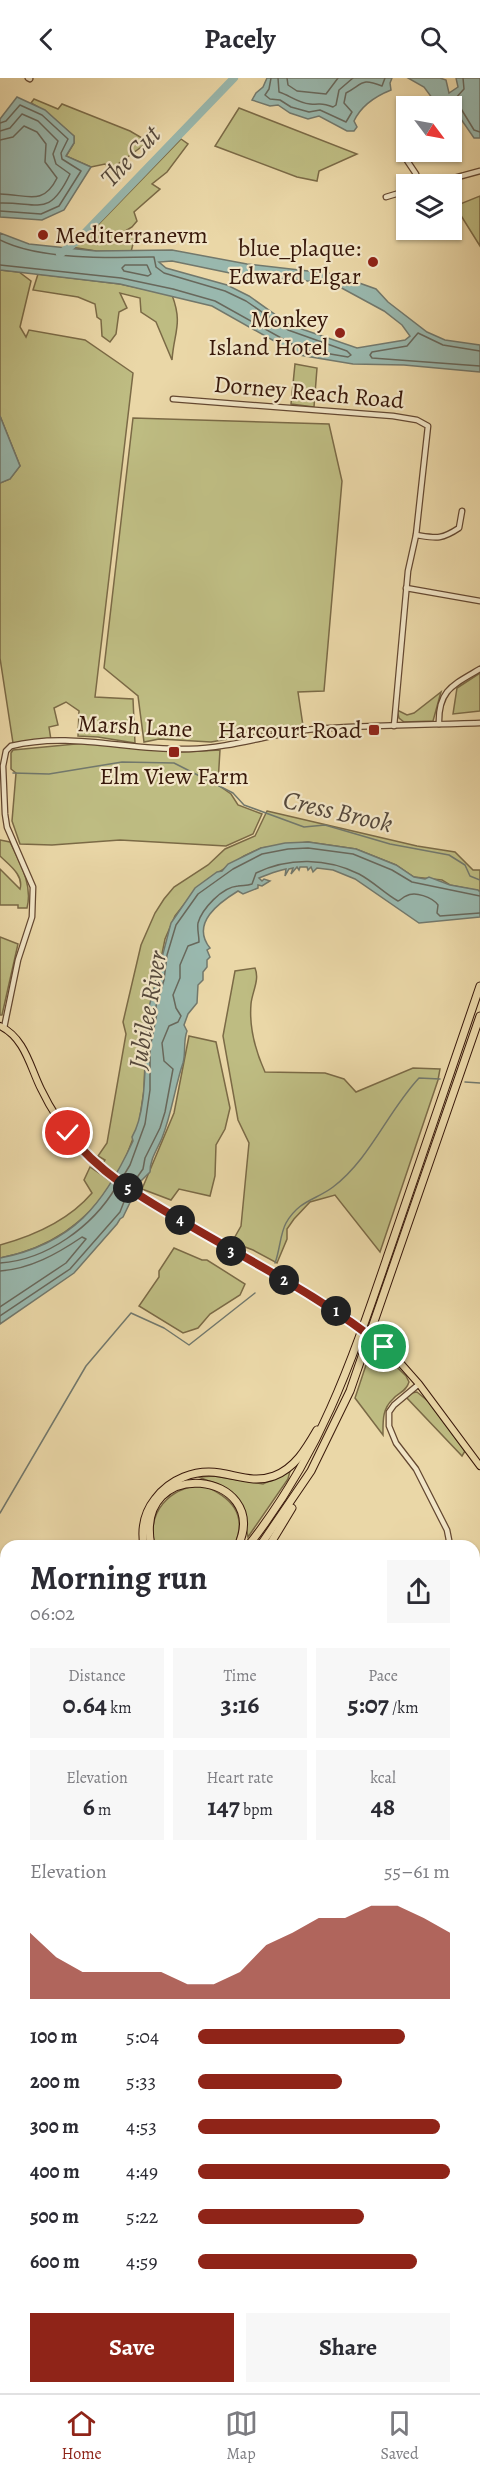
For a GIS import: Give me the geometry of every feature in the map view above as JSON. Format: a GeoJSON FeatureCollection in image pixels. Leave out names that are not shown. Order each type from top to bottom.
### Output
{"type":"FeatureCollection","features":[{"type":"Feature","properties":{"kind":"highway"},"geometry":{"type":"LineString","coordinates":[[252,1540],[295,1479],[336,1399],[355,1352],[480,986]]}},
{"type":"Feature","properties":{"kind":"highway"},"geometry":{"type":"LineString","coordinates":[[273,1540],[285,1522],[336,1422],[358,1370],[480,1016]]}},
{"type":"Feature","properties":{"kind":"highway"},"geometry":{"type":"LineString","coordinates":[[143,1540],[145,1517],[153,1502],[166,1488],[183,1477],[199,1473],[256,1479],[282,1473],[300,1456],[336,1399]]}},
{"type":"Feature","properties":{"kind":"highway"},"geometry":{"type":"LineString","coordinates":[[151,1540],[150,1523],[158,1503],[174,1488],[197,1482],[216,1486],[235,1502],[242,1523],[240,1540]]}},
{"type":"Feature","properties":{"kind":"highway"},"geometry":{"type":"LineString","coordinates":[[264,1540],[302,1486]]}},
{"type":"Feature","properties":{"kind":"main road"},"geometry":{"type":"LineString","coordinates":[[2,1027],[24,1050],[40,1088],[82,1151],[111,1177],[214,1242],[347,1317],[396,1358],[419,1384],[480,1466]]}},
{"type":"Feature","properties":{"kind":"street"},"geometry":{"type":"LineString","coordinates":[[462,176],[480,171]]}},
{"type":"Feature","properties":{"kind":"street"},"geometry":{"type":"LineString","coordinates":[[386,197],[396,194]]}},
{"type":"Feature","properties":{"kind":"street","name":"Dorney Reach Road"},"geometry":{"type":"LineString","coordinates":[[173,399],[410,418],[424,422],[428,426],[428,438],[416,535]]}},
{"type":"Feature","properties":{"kind":"street"},"geometry":{"type":"LineString","coordinates":[[394,726],[411,550],[416,535],[442,540],[459,528],[462,511]]}},
{"type":"Feature","properties":{"kind":"street"},"geometry":{"type":"LineString","coordinates":[[406,588],[480,601]]}},
{"type":"Feature","properties":{"kind":"street"},"geometry":{"type":"LineString","coordinates":[[439,724],[439,707],[444,694],[480,669]]}},
{"type":"Feature","properties":{"kind":"street","name":"Marsh Lane"},"geometry":{"type":"LineString","coordinates":[[8,827],[4,814],[3,766],[6,752],[11,746],[18,744],[82,740],[120,746],[189,749],[247,742],[313,729],[480,723]]}},
{"type":"Feature","properties":{"kind":"street"},"geometry":{"type":"LineString","coordinates":[[0,828],[8,827],[33,887],[32,917],[18,960],[2,1027]]}},
{"type":"Feature","properties":{"kind":"street"},"geometry":{"type":"LineString","coordinates":[[419,1384],[389,1412],[389,1426],[396,1443],[416,1469],[447,1530],[449,1540]]}},
{"type":"Feature","properties":{"kind":"shaded area"},"geometry":{"type":"Polygon","coordinates":[[[34,99],[58,109],[62,104],[130,131],[142,138],[144,145],[111,169],[105,164],[91,167],[66,156],[74,143],[74,136],[49,114],[31,103],[34,99]]]}},
{"type":"Feature","properties":{"kind":"shaded area"},"geometry":{"type":"Polygon","coordinates":[[[239,108],[357,154],[319,171],[317,181],[297,177],[215,146],[239,108]]]}},
{"type":"Feature","properties":{"kind":"shaded area"},"geometry":{"type":"Polygon","coordinates":[[[181,139],[188,144],[167,172],[152,184],[160,189],[134,212],[137,221],[122,233],[135,236],[131,252],[96,251],[71,247],[93,230],[181,139]]]}},
{"type":"Feature","properties":{"kind":"shaded area"},"geometry":{"type":"Polygon","coordinates":[[[480,196],[480,246],[462,217],[462,203],[480,196]]]}},
{"type":"Feature","properties":{"kind":"shaded area"},"geometry":{"type":"Polygon","coordinates":[[[0,270],[19,272],[31,281],[20,327],[26,337],[29,330],[85,340],[133,373],[95,697],[133,699],[135,743],[78,736],[79,711],[66,702],[54,708],[58,725],[49,727],[51,740],[13,743],[0,658],[0,483],[10,479],[20,466],[0,416],[0,270]]]}},
{"type":"Feature","properties":{"kind":"shaded area"},"geometry":{"type":"Polygon","coordinates":[[[38,274],[120,284],[172,295],[177,313],[177,328],[172,360],[156,322],[141,312],[140,298],[120,293],[127,308],[119,312],[116,334],[110,342],[102,336],[101,320],[97,317],[95,304],[78,297],[33,290],[38,274]]]}},
{"type":"Feature","properties":{"kind":"shaded area"},"geometry":{"type":"Polygon","coordinates":[[[295,364],[317,368],[314,407],[291,404],[295,364]]]}},
{"type":"Feature","properties":{"kind":"shaded area"},"geometry":{"type":"Polygon","coordinates":[[[133,418],[329,424],[342,481],[324,691],[298,692],[303,726],[211,742],[159,739],[144,742],[138,696],[104,668],[133,418]]]}},
{"type":"Feature","properties":{"kind":"shaded area"},"geometry":{"type":"Polygon","coordinates":[[[480,673],[480,711],[453,714],[457,688],[480,673]]]}},
{"type":"Feature","properties":{"kind":"shaded area"},"geometry":{"type":"Polygon","coordinates":[[[441,692],[433,721],[404,722],[399,718],[397,710],[407,715],[414,713],[441,692]]]}},
{"type":"Feature","properties":{"kind":"shaded area"},"geometry":{"type":"Polygon","coordinates":[[[86,743],[182,752],[220,750],[218,783],[205,776],[231,794],[238,805],[262,814],[253,834],[226,846],[120,840],[52,845],[20,844],[12,821],[16,773],[11,769],[11,753],[13,750],[86,743]]]}},
{"type":"Feature","properties":{"kind":"shaded area"},"geometry":{"type":"Polygon","coordinates":[[[267,811],[417,846],[455,852],[473,870],[480,870],[480,891],[450,885],[442,880],[414,877],[396,865],[356,849],[308,842],[261,848],[208,879],[197,888],[175,916],[165,939],[146,1028],[144,1090],[139,1123],[116,1176],[102,1164],[105,1160],[98,1156],[107,1143],[126,1034],[123,1022],[141,945],[155,913],[174,887],[208,865],[225,849],[255,836],[267,811]]]}},
{"type":"Feature","properties":{"kind":"shaded area"},"geometry":{"type":"Polygon","coordinates":[[[0,840],[10,842],[21,866],[27,883],[27,908],[18,908],[18,905],[0,905],[0,869],[20,889],[21,884],[15,871],[0,856],[0,840]]]}},
{"type":"Feature","properties":{"kind":"shaded area"},"geometry":{"type":"Polygon","coordinates":[[[0,937],[18,944],[2,1015],[0,1015],[0,937]]]}},
{"type":"Feature","properties":{"kind":"shaded area"},"geometry":{"type":"Polygon","coordinates":[[[255,968],[257,977],[251,1004],[251,1022],[256,1048],[265,1072],[325,1073],[344,1079],[356,1092],[413,1068],[440,1069],[380,1252],[335,1195],[310,1202],[294,1219],[287,1229],[287,1239],[277,1263],[232,1242],[241,1226],[249,1143],[238,1120],[223,1036],[235,971],[255,968]]]}},
{"type":"Feature","properties":{"kind":"shaded area"},"geometry":{"type":"Polygon","coordinates":[[[189,1036],[216,1042],[230,1108],[225,1129],[216,1145],[215,1176],[210,1196],[179,1189],[171,1200],[142,1189],[174,1113],[189,1036]]]}},
{"type":"Feature","properties":{"kind":"shaded area"},"geometry":{"type":"Polygon","coordinates":[[[90,1167],[112,1182],[91,1210],[65,1232],[50,1241],[0,1258],[0,1245],[50,1226],[83,1203],[92,1193],[84,1180],[90,1167]]]}},
{"type":"Feature","properties":{"kind":"shaded area"},"geometry":{"type":"Polygon","coordinates":[[[174,1248],[207,1260],[245,1284],[240,1295],[210,1314],[198,1328],[183,1333],[139,1306],[159,1277],[159,1271],[174,1248]]]}},
{"type":"Feature","properties":{"kind":"shaded area"},"geometry":{"type":"Polygon","coordinates":[[[373,1344],[406,1376],[409,1382],[387,1407],[383,1435],[355,1398],[373,1344]]]}},
{"type":"Feature","properties":{"kind":"shaded area"},"geometry":{"type":"Polygon","coordinates":[[[417,1392],[429,1402],[465,1451],[462,1456],[406,1397],[417,1392]]]}},
{"type":"Feature","properties":{"kind":"shaded area"},"geometry":{"type":"Polygon","coordinates":[[[290,1471],[288,1479],[248,1537],[241,1508],[234,1496],[222,1486],[199,1477],[214,1476],[263,1484],[290,1471]]]}},
{"type":"Feature","properties":{"kind":"shaded area"},"geometry":{"type":"Polygon","coordinates":[[[202,1485],[212,1489],[228,1501],[238,1516],[236,1540],[154,1540],[154,1523],[163,1504],[179,1491],[202,1485]]]}},
{"type":"Feature","properties":{"kind":"water"},"geometry":{"type":"Polygon","coordinates":[[[267,78],[392,78],[391,90],[365,106],[354,121],[357,127],[354,131],[347,131],[319,116],[308,119],[290,113],[278,105],[270,106],[252,100],[267,78]]]}},
{"type":"Feature","properties":{"kind":"water"},"geometry":{"type":"Polygon","coordinates":[[[408,78],[446,80],[449,93],[458,87],[456,78],[480,78],[480,138],[474,138],[462,121],[462,96],[431,96],[424,87],[408,78]]]}},
{"type":"Feature","properties":{"kind":"water"},"geometry":{"type":"Polygon","coordinates":[[[17,97],[45,110],[74,136],[74,143],[66,156],[91,167],[64,210],[42,220],[0,217],[0,119],[17,97]]]}},
{"type":"Feature","properties":{"kind":"water"},"geometry":{"type":"Polygon","coordinates":[[[0,233],[29,244],[96,251],[172,250],[247,264],[334,274],[376,289],[388,302],[427,332],[445,340],[480,345],[480,372],[404,365],[353,364],[299,355],[212,306],[120,284],[0,270],[0,233]],[[172,261],[159,262],[166,268],[227,285],[249,296],[290,325],[357,348],[405,340],[410,336],[402,325],[384,311],[338,286],[301,280],[249,277],[172,261]]]}},
{"type":"Feature","properties":{"kind":"water"},"geometry":{"type":"Polygon","coordinates":[[[0,416],[20,466],[10,479],[0,483],[0,416]]]}},
{"type":"Feature","properties":{"kind":"water"},"geometry":{"type":"Polygon","coordinates":[[[308,842],[356,849],[396,865],[414,877],[425,879],[429,877],[450,885],[478,890],[480,892],[480,917],[419,923],[355,879],[333,870],[317,868],[313,872],[311,867],[308,870],[307,867],[300,867],[299,870],[297,867],[291,874],[293,868],[289,869],[285,876],[286,869],[269,874],[259,878],[262,881],[264,879],[270,881],[262,886],[258,885],[258,888],[243,894],[238,891],[223,901],[205,922],[203,930],[210,948],[207,950],[210,957],[203,972],[203,980],[198,985],[197,1003],[188,1014],[184,1025],[187,1031],[183,1063],[168,1119],[152,1159],[150,1172],[140,1182],[123,1217],[74,1273],[0,1324],[0,1258],[48,1243],[83,1218],[110,1184],[133,1141],[132,1137],[141,1112],[143,1098],[147,1024],[151,1012],[149,1007],[171,923],[195,888],[217,872],[222,871],[228,864],[261,848],[285,843],[308,842]]]}},
{"type":"Feature","properties":{"kind":"waterway","name":"The Cut"},"geometry":{"type":"LineString","coordinates":[[60,254],[77,241],[234,78]]}},
{"type":"Feature","properties":{"kind":"waterway","name":"Cress Brook"},"geometry":{"type":"LineString","coordinates":[[13,773],[49,774],[122,762],[174,763],[233,793],[244,805],[304,827],[325,825],[390,844],[449,855],[465,865],[470,876],[480,880]]}},
{"type":"Feature","properties":{"kind":"waterway"},"geometry":{"type":"LineString","coordinates":[[275,1263],[284,1227],[291,1215],[346,1176],[358,1163],[419,1078],[440,1079]]}},
{"type":"Feature","properties":{"kind":"waterway"},"geometry":{"type":"LineString","coordinates":[[465,1082],[480,1083]]}},
{"type":"Feature","properties":{"kind":"waterway"},"geometry":{"type":"LineString","coordinates":[[0,1513],[86,1366],[131,1313],[164,1328],[189,1345],[255,1293]]}},
{"type":"Feature","properties":{"kind":"place","name":"Mediterranevm"},"geometry":{"type":"Point","coordinates":[43,235]}},
{"type":"Feature","properties":{"kind":"place","name":"blue_plaque: Edward Elgar"},"geometry":{"type":"Point","coordinates":[373,262]}},
{"type":"Feature","properties":{"kind":"place","name":"Monkey Island Hotel"},"geometry":{"type":"Point","coordinates":[340,333]}},
{"type":"Feature","properties":{"kind":"place","name":"Harcourt Road"},"geometry":{"type":"Point","coordinates":[374,730]}},
{"type":"Feature","properties":{"kind":"place","name":"Elm View Farm"},"geometry":{"type":"Point","coordinates":[174,752]}},
{"type":"Feature","properties":{"kind":"route"},"geometry":{"type":"LineString","coordinates":[[68,1133],[82,1151],[111,1177],[214,1242],[347,1317],[384,1347]]}},
{"type":"Feature","properties":{"kind":"water label","name":"Jubilee River"},"geometry":{"type":"Point","coordinates":[147,1010]}}]}
